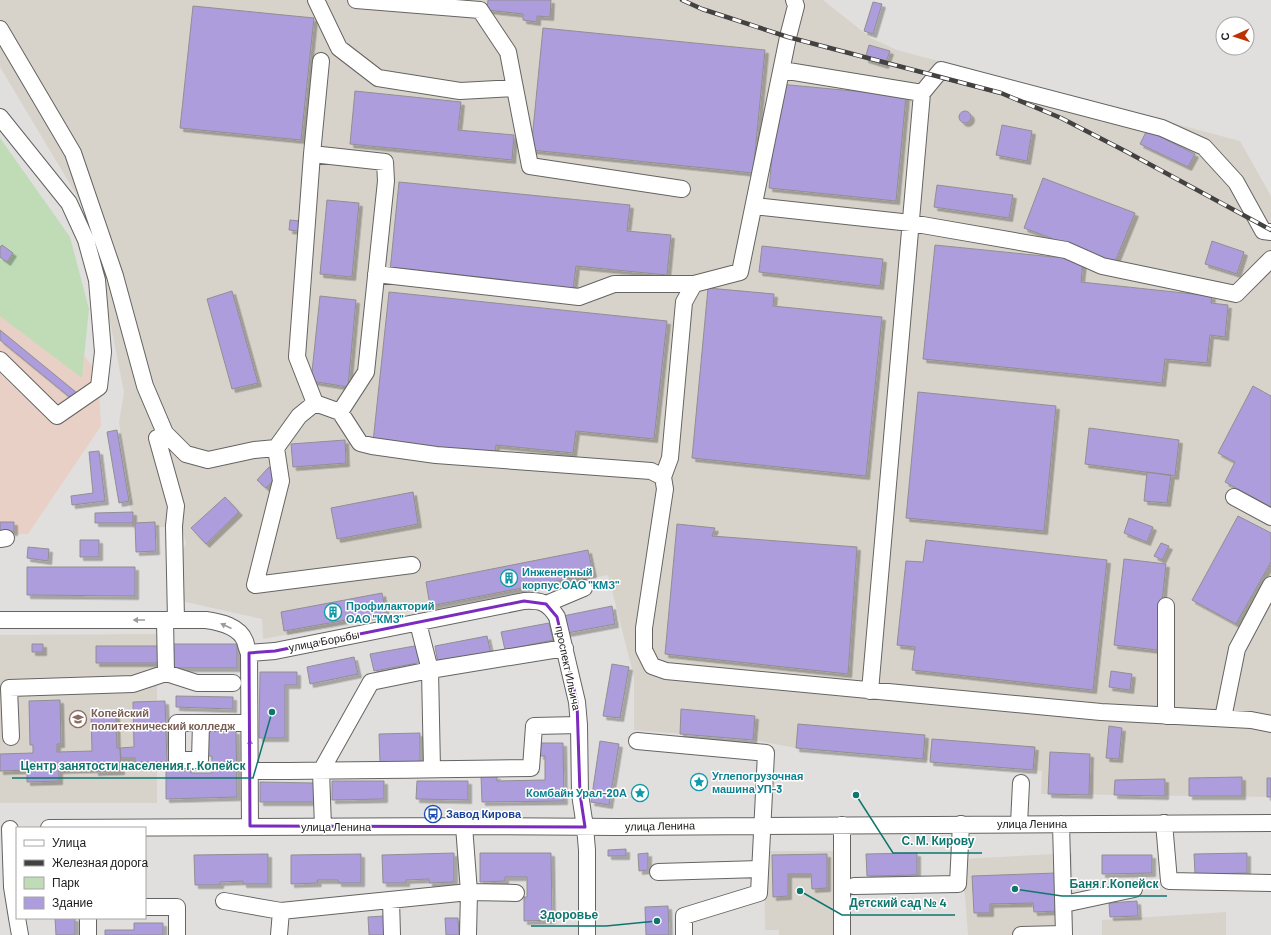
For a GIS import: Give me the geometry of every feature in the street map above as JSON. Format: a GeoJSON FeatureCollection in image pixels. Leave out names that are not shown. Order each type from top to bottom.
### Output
{"type":"FeatureCollection","features":[{"type":"Feature","properties":{"kind":"street"},"geometry":{"type":"LineString","coordinates":[[316,0],[340,48],[378,78],[460,92],[515,88]]}},
{"type":"Feature","properties":{"kind":"street"},"geometry":{"type":"LineString","coordinates":[[356,0],[480,10],[508,52],[530,166],[682,189]]}},
{"type":"Feature","properties":{"kind":"street"},"geometry":{"type":"LineString","coordinates":[[376,274],[580,297],[614,284],[694,284],[740,272],[796,6],[794,0]]}},
{"type":"Feature","properties":{"kind":"street"},"geometry":{"type":"LineString","coordinates":[[0,28],[73,153],[115,276],[145,386],[165,433],[186,454],[208,460],[254,450],[276,448]]}},
{"type":"Feature","properties":{"kind":"street"},"geometry":{"type":"LineString","coordinates":[[321,61],[312,154],[297,357],[315,403],[340,412],[360,443],[372,446],[436,455],[651,471],[663,477]]}},
{"type":"Feature","properties":{"kind":"street"},"geometry":{"type":"LineString","coordinates":[[782,70],[922,92]]}},
{"type":"Feature","properties":{"kind":"street"},"geometry":{"type":"LineString","coordinates":[[870,691],[922,92],[941,70],[1162,128],[1204,147],[1236,182],[1263,231],[1271,232]]}},
{"type":"Feature","properties":{"kind":"street"},"geometry":{"type":"LineString","coordinates":[[0,117],[70,203],[86,240],[97,280],[103,352],[99,387],[57,416],[0,360]]}},
{"type":"Feature","properties":{"kind":"street"},"geometry":{"type":"LineString","coordinates":[[312,154],[384,162],[386,181],[366,372],[340,412]]}},
{"type":"Feature","properties":{"kind":"street"},"geometry":{"type":"LineString","coordinates":[[754,206],[911,223],[1066,250],[1102,266],[1236,294],[1271,259]]}},
{"type":"Feature","properties":{"kind":"street"},"geometry":{"type":"LineString","coordinates":[[694,284],[684,302],[670,458],[663,477],[665,489],[644,628],[644,650],[652,666],[666,671],[870,691],[1102,712],[1251,720],[1271,724]]}},
{"type":"Feature","properties":{"kind":"street"},"geometry":{"type":"LineString","coordinates":[[315,403],[299,416],[276,448],[281,481],[255,585],[412,565]]}},
{"type":"Feature","properties":{"kind":"street"},"geometry":{"type":"LineString","coordinates":[[157,438],[176,506],[166,673]]}},
{"type":"Feature","properties":{"kind":"street"},"geometry":{"type":"LineString","coordinates":[[1234,497],[1271,517]]}},
{"type":"Feature","properties":{"kind":"street"},"geometry":{"type":"LineString","coordinates":[[1223,718],[1237,649],[1271,585]]}},
{"type":"Feature","properties":{"kind":"street"},"geometry":{"type":"LineString","coordinates":[[546,604],[584,588]]}},
{"type":"Feature","properties":{"kind":"street","name":"улица Борьбы"},"geometry":{"type":"LineString","coordinates":[[248,653],[275,651],[524,601],[535,600],[546,604]]}},
{"type":"Feature","properties":{"kind":"street","name":"проспект Ильича"},"geometry":{"type":"LineString","coordinates":[[546,604],[553,610],[557,617],[577,702],[579,725],[580,794],[587,850],[587,935]]}},
{"type":"Feature","properties":{"kind":"street"},"geometry":{"type":"LineString","coordinates":[[1166,606],[1166,716]]}},
{"type":"Feature","properties":{"kind":"street"},"geometry":{"type":"LineString","coordinates":[[0,620],[206,620],[227,625],[237,631],[244,639],[248,653],[250,826]]}},
{"type":"Feature","properties":{"kind":"street"},"geometry":{"type":"LineString","coordinates":[[418,623],[430,670],[432,769]]}},
{"type":"Feature","properties":{"kind":"street"},"geometry":{"type":"LineString","coordinates":[[323,827],[321,771],[371,682],[430,670],[565,648]]}},
{"type":"Feature","properties":{"kind":"street"},"geometry":{"type":"LineString","coordinates":[[11,737],[9,688],[133,684],[166,673],[197,683],[233,683]]}},
{"type":"Feature","properties":{"kind":"street"},"geometry":{"type":"LineString","coordinates":[[200,723],[249,723]]}},
{"type":"Feature","properties":{"kind":"street"},"geometry":{"type":"LineString","coordinates":[[250,771],[531,768],[534,726],[579,725]]}},
{"type":"Feature","properties":{"kind":"street"},"geometry":{"type":"LineString","coordinates":[[637,741],[766,753],[759,893],[684,916],[684,935]]}},
{"type":"Feature","properties":{"kind":"street"},"geometry":{"type":"LineString","coordinates":[[1019,824],[1021,783]]}},
{"type":"Feature","properties":{"kind":"street"},"geometry":{"type":"LineString","coordinates":[[1164,823],[1169,881],[1271,883]]}},
{"type":"Feature","properties":{"kind":"street","name":"улица Ленина"},"geometry":{"type":"LineString","coordinates":[[146,827],[250,826],[585,827],[1271,823]]}},
{"type":"Feature","properties":{"kind":"street"},"geometry":{"type":"LineString","coordinates":[[854,886],[958,884],[961,824]]}},
{"type":"Feature","properties":{"kind":"street"},"geometry":{"type":"LineString","coordinates":[[1020,935],[1064,934],[1061,824]]}},
{"type":"Feature","properties":{"kind":"street"},"geometry":{"type":"LineString","coordinates":[[842,825],[842,935]]}},
{"type":"Feature","properties":{"kind":"street"},"geometry":{"type":"LineString","coordinates":[[464,826],[469,892],[468,935]]}},
{"type":"Feature","properties":{"kind":"street"},"geometry":{"type":"LineString","coordinates":[[9,829],[12,888],[16,912]]}},
{"type":"Feature","properties":{"kind":"street"},"geometry":{"type":"LineString","coordinates":[[658,872],[760,869]]}},
{"type":"Feature","properties":{"kind":"street"},"geometry":{"type":"LineString","coordinates":[[1064,904],[1134,889]]}},
{"type":"Feature","properties":{"kind":"street"},"geometry":{"type":"LineString","coordinates":[[224,901],[281,911],[469,892],[516,893]]}},
{"type":"Feature","properties":{"kind":"street"},"geometry":{"type":"LineString","coordinates":[[391,900],[392,935]]}},
{"type":"Feature","properties":{"kind":"street"},"geometry":{"type":"LineString","coordinates":[[146,907],[177,907],[177,935]]}},
{"type":"Feature","properties":{"kind":"street"},"geometry":{"type":"LineString","coordinates":[[279,935],[281,911]]}},
{"type":"Feature","properties":{"kind":"street"},"geometry":{"type":"LineString","coordinates":[[17,919],[20,935]]}},
{"type":"Feature","properties":{"kind":"street"},"geometry":{"type":"LineString","coordinates":[[88,919],[88,935]]}},
{"type":"Feature","properties":{"kind":"highlighted area"},"geometry":{"type":"Polygon","coordinates":[[[524,601],[546,604],[557,617],[577,702],[580,794],[585,827],[250,826],[249,653],[275,651],[524,601]]]}},
{"type":"Feature","properties":{"kind":"shaded area"},"geometry":{"type":"Polygon","coordinates":[[[0,0],[823,0],[871,38],[897,50],[1240,141],[1271,196],[1271,797],[1041,794],[1042,771],[796,748],[753,740],[634,730],[634,677],[608,575],[263,639],[262,619],[181,601],[181,554],[186,543],[181,526],[133,529],[119,422],[124,392],[89,216],[0,67],[0,0]]]}},
{"type":"Feature","properties":{"kind":"shaded area"},"geometry":{"type":"Polygon","coordinates":[[[0,296],[52,316],[98,373],[101,426],[28,534],[0,534],[0,296]]]}},
{"type":"Feature","properties":{"kind":"shaded area","name":"Копейский политехнический колледж"},"geometry":{"type":"Polygon","coordinates":[[[157,634],[157,803],[0,803],[0,635],[157,634]]]}},
{"type":"Feature","properties":{"kind":"shaded area"},"geometry":{"type":"Polygon","coordinates":[[[764,851],[835,851],[836,935],[779,935],[779,930],[765,930],[764,851]]]}},
{"type":"Feature","properties":{"kind":"shaded area"},"geometry":{"type":"Polygon","coordinates":[[[1072,853],[1073,935],[968,935],[962,859],[1072,853]]]}},
{"type":"Feature","properties":{"kind":"shaded area"},"geometry":{"type":"Polygon","coordinates":[[[1226,912],[1226,935],[1102,935],[1102,920],[1226,912]]]}},
{"type":"Feature","properties":{"kind":"green space"},"geometry":{"type":"Polygon","coordinates":[[[0,138],[70,237],[89,309],[82,378],[0,316],[0,138]]]}},
{"type":"Feature","properties":{"kind":"building"},"geometry":{"type":"Polygon","coordinates":[[[488,0],[551,0],[550,17],[537,16],[537,22],[523,20],[523,14],[487,10],[488,0]]]}},
{"type":"Feature","properties":{"kind":"building"},"geometry":{"type":"Polygon","coordinates":[[[873,2],[882,4],[873,34],[864,31],[873,2]]]}},
{"type":"Feature","properties":{"kind":"building"},"geometry":{"type":"Polygon","coordinates":[[[193,6],[314,18],[301,140],[180,128],[193,6]]]}},
{"type":"Feature","properties":{"kind":"building"},"geometry":{"type":"Polygon","coordinates":[[[543,28],[765,50],[753,173],[531,150],[543,28]]]}},
{"type":"Feature","properties":{"kind":"building"},"geometry":{"type":"Polygon","coordinates":[[[869,45],[890,51],[885,65],[865,59],[869,45]]]}},
{"type":"Feature","properties":{"kind":"building"},"geometry":{"type":"Polygon","coordinates":[[[779,84],[906,96],[896,201],[769,188],[779,84]]]}},
{"type":"Feature","properties":{"kind":"building"},"geometry":{"type":"Polygon","coordinates":[[[355,91],[461,102],[458,130],[514,135],[512,160],[350,144],[355,91]]]}},
{"type":"Feature","properties":{"kind":"building"},"geometry":{"type":"Polygon","coordinates":[[[967,111],[970,112],[970,122],[963,123],[960,122],[959,115],[960,112],[967,111]]]}},
{"type":"Feature","properties":{"kind":"building"},"geometry":{"type":"Polygon","coordinates":[[[1002,125],[1032,131],[1027,161],[996,155],[1002,125]]]}},
{"type":"Feature","properties":{"kind":"building"},"geometry":{"type":"Polygon","coordinates":[[[1147,130],[1195,154],[1188,167],[1140,144],[1147,130]]]}},
{"type":"Feature","properties":{"kind":"building"},"geometry":{"type":"Polygon","coordinates":[[[1043,178],[1135,213],[1115,262],[1024,228],[1043,178]]]}},
{"type":"Feature","properties":{"kind":"building"},"geometry":{"type":"Polygon","coordinates":[[[399,182],[630,205],[627,231],[671,235],[667,275],[576,266],[573,290],[390,271],[399,182]]]}},
{"type":"Feature","properties":{"kind":"building"},"geometry":{"type":"Polygon","coordinates":[[[937,185],[1013,195],[1009,218],[934,207],[937,185]]]}},
{"type":"Feature","properties":{"kind":"building"},"geometry":{"type":"Polygon","coordinates":[[[327,200],[359,203],[352,277],[320,274],[327,200]]]}},
{"type":"Feature","properties":{"kind":"building"},"geometry":{"type":"Polygon","coordinates":[[[290,220],[300,221],[299,231],[289,230],[290,220]]]}},
{"type":"Feature","properties":{"kind":"building"},"geometry":{"type":"Polygon","coordinates":[[[1212,241],[1244,252],[1237,274],[1205,264],[1212,241]]]}},
{"type":"Feature","properties":{"kind":"building"},"geometry":{"type":"Polygon","coordinates":[[[2,245],[13,253],[7,262],[0,257],[0,247],[2,245]]]}},
{"type":"Feature","properties":{"kind":"building"},"geometry":{"type":"Polygon","coordinates":[[[935,245],[1083,260],[1081,282],[1212,296],[1211,303],[1228,305],[1225,337],[1210,335],[1207,363],[1165,359],[1162,383],[923,359],[935,245]]]}},
{"type":"Feature","properties":{"kind":"building"},"geometry":{"type":"Polygon","coordinates":[[[762,246],[883,259],[880,286],[759,272],[762,246]]]}},
{"type":"Feature","properties":{"kind":"building"},"geometry":{"type":"Polygon","coordinates":[[[708,288],[774,294],[773,306],[882,317],[866,476],[692,458],[708,288]]]}},
{"type":"Feature","properties":{"kind":"building"},"geometry":{"type":"Polygon","coordinates":[[[232,291],[258,383],[232,389],[207,299],[232,291]]]}},
{"type":"Feature","properties":{"kind":"building"},"geometry":{"type":"Polygon","coordinates":[[[389,292],[667,321],[654,439],[576,431],[573,453],[496,445],[495,455],[373,442],[389,292]]]}},
{"type":"Feature","properties":{"kind":"building"},"geometry":{"type":"Polygon","coordinates":[[[320,296],[356,300],[348,387],[311,381],[320,296]]]}},
{"type":"Feature","properties":{"kind":"building"},"geometry":{"type":"Polygon","coordinates":[[[0,330],[77,393],[72,399],[0,340],[0,330]]]}},
{"type":"Feature","properties":{"kind":"building"},"geometry":{"type":"Polygon","coordinates":[[[1253,386],[1271,396],[1271,507],[1225,482],[1235,462],[1218,453],[1253,386]]]}},
{"type":"Feature","properties":{"kind":"building"},"geometry":{"type":"Polygon","coordinates":[[[918,392],[1056,406],[1044,531],[906,518],[918,392]]]}},
{"type":"Feature","properties":{"kind":"building"},"geometry":{"type":"Polygon","coordinates":[[[1089,428],[1179,440],[1175,476],[1085,464],[1089,428]]]}},
{"type":"Feature","properties":{"kind":"building"},"geometry":{"type":"Polygon","coordinates":[[[117,430],[129,501],[119,503],[107,432],[117,430]]]}},
{"type":"Feature","properties":{"kind":"building"},"geometry":{"type":"Polygon","coordinates":[[[345,440],[346,463],[293,467],[291,444],[345,440]]]}},
{"type":"Feature","properties":{"kind":"building"},"geometry":{"type":"Polygon","coordinates":[[[99,451],[105,501],[72,505],[71,496],[93,493],[89,452],[99,451]]]}},
{"type":"Feature","properties":{"kind":"building"},"geometry":{"type":"Polygon","coordinates":[[[269,467],[278,475],[266,488],[257,480],[269,467]]]}},
{"type":"Feature","properties":{"kind":"building"},"geometry":{"type":"Polygon","coordinates":[[[1147,472],[1171,475],[1167,503],[1144,501],[1147,472]]]}},
{"type":"Feature","properties":{"kind":"building"},"geometry":{"type":"Polygon","coordinates":[[[413,492],[418,524],[337,539],[331,508],[413,492]]]}},
{"type":"Feature","properties":{"kind":"building"},"geometry":{"type":"Polygon","coordinates":[[[225,497],[239,512],[206,544],[191,528],[225,497]]]}},
{"type":"Feature","properties":{"kind":"building"},"geometry":{"type":"Polygon","coordinates":[[[133,512],[133,523],[95,523],[95,513],[133,512]]]}},
{"type":"Feature","properties":{"kind":"building"},"geometry":{"type":"Polygon","coordinates":[[[1238,516],[1271,533],[1271,562],[1236,624],[1192,600],[1238,516]]]}},
{"type":"Feature","properties":{"kind":"building"},"geometry":{"type":"Polygon","coordinates":[[[1129,518],[1153,527],[1147,542],[1124,533],[1129,518]]]}},
{"type":"Feature","properties":{"kind":"building"},"geometry":{"type":"Polygon","coordinates":[[[0,522],[14,522],[14,532],[0,532],[0,522]]]}},
{"type":"Feature","properties":{"kind":"building"},"geometry":{"type":"Polygon","coordinates":[[[155,522],[156,551],[136,552],[135,523],[155,522]]]}},
{"type":"Feature","properties":{"kind":"building"},"geometry":{"type":"Polygon","coordinates":[[[677,524],[715,528],[712,536],[857,547],[848,674],[665,654],[677,524]]]}},
{"type":"Feature","properties":{"kind":"building"},"geometry":{"type":"Polygon","coordinates":[[[80,540],[99,540],[99,557],[80,557],[80,540]]]}},
{"type":"Feature","properties":{"kind":"building"},"geometry":{"type":"Polygon","coordinates":[[[926,540],[1107,560],[1093,690],[912,670],[915,647],[897,645],[906,561],[923,562],[926,540]]]}},
{"type":"Feature","properties":{"kind":"building"},"geometry":{"type":"Polygon","coordinates":[[[1161,543],[1169,546],[1162,560],[1154,556],[1161,543]]]}},
{"type":"Feature","properties":{"kind":"building"},"geometry":{"type":"Polygon","coordinates":[[[28,547],[49,549],[48,561],[27,558],[28,547]]]}},
{"type":"Feature","properties":{"kind":"building","name":"Инженерный корпус ОАО \"КМЗ\""},"geometry":{"type":"Polygon","coordinates":[[[588,550],[593,574],[430,606],[426,582],[588,550]]]}},
{"type":"Feature","properties":{"kind":"building"},"geometry":{"type":"Polygon","coordinates":[[[1124,559],[1166,564],[1157,650],[1114,645],[1124,559]]]}},
{"type":"Feature","properties":{"kind":"building"},"geometry":{"type":"Polygon","coordinates":[[[27,567],[135,567],[135,596],[27,595],[27,567]]]}},
{"type":"Feature","properties":{"kind":"building","name":"Профилакторий ОАО \"КМЗ\""},"geometry":{"type":"Polygon","coordinates":[[[382,593],[386,613],[284,631],[281,612],[382,593]]]}},
{"type":"Feature","properties":{"kind":"building"},"geometry":{"type":"Polygon","coordinates":[[[612,606],[615,624],[567,633],[563,616],[612,606]]]}},
{"type":"Feature","properties":{"kind":"building"},"geometry":{"type":"Polygon","coordinates":[[[549,623],[553,640],[505,650],[501,632],[549,623]]]}},
{"type":"Feature","properties":{"kind":"building"},"geometry":{"type":"Polygon","coordinates":[[[487,636],[491,654],[438,664],[435,646],[487,636]]]}},
{"type":"Feature","properties":{"kind":"building"},"geometry":{"type":"Polygon","coordinates":[[[32,644],[43,644],[43,652],[32,652],[32,644]]]}},
{"type":"Feature","properties":{"kind":"building"},"geometry":{"type":"Polygon","coordinates":[[[171,644],[237,644],[237,668],[171,668],[171,644]]]}},
{"type":"Feature","properties":{"kind":"building"},"geometry":{"type":"Polygon","coordinates":[[[420,645],[423,662],[374,671],[370,654],[420,645]]]}},
{"type":"Feature","properties":{"kind":"building"},"geometry":{"type":"Polygon","coordinates":[[[96,646],[161,646],[161,663],[96,663],[96,646]]]}},
{"type":"Feature","properties":{"kind":"building"},"geometry":{"type":"Polygon","coordinates":[[[354,657],[358,674],[310,684],[307,667],[354,657]]]}},
{"type":"Feature","properties":{"kind":"building"},"geometry":{"type":"Polygon","coordinates":[[[612,664],[629,667],[620,718],[603,716],[612,664]]]}},
{"type":"Feature","properties":{"kind":"building"},"geometry":{"type":"Polygon","coordinates":[[[1111,671],[1132,674],[1130,690],[1109,687],[1111,671]]]}},
{"type":"Feature","properties":{"kind":"building"},"geometry":{"type":"Polygon","coordinates":[[[260,672],[297,672],[297,685],[285,685],[285,738],[259,738],[260,672]]]}},
{"type":"Feature","properties":{"kind":"building"},"geometry":{"type":"Polygon","coordinates":[[[176,696],[233,697],[233,709],[176,707],[176,696]]]}},
{"type":"Feature","properties":{"kind":"building"},"geometry":{"type":"Polygon","coordinates":[[[60,700],[61,744],[57,744],[57,752],[92,751],[91,712],[116,711],[117,748],[120,748],[121,771],[95,772],[95,769],[59,770],[59,781],[27,782],[27,770],[0,771],[0,754],[33,753],[33,745],[30,745],[29,701],[60,700]]]}},
{"type":"Feature","properties":{"kind":"building"},"geometry":{"type":"Polygon","coordinates":[[[165,701],[167,762],[135,762],[135,758],[121,758],[120,748],[134,747],[133,702],[165,701]]]}},
{"type":"Feature","properties":{"kind":"building"},"geometry":{"type":"Polygon","coordinates":[[[681,709],[755,716],[753,740],[680,734],[681,709]]]}},
{"type":"Feature","properties":{"kind":"building"},"geometry":{"type":"Polygon","coordinates":[[[798,724],[925,735],[923,759],[796,748],[798,724]]]}},
{"type":"Feature","properties":{"kind":"building"},"geometry":{"type":"Polygon","coordinates":[[[1109,726],[1122,728],[1119,759],[1106,758],[1109,726]]]}},
{"type":"Feature","properties":{"kind":"building"},"geometry":{"type":"Polygon","coordinates":[[[208,731],[236,731],[237,797],[166,799],[166,770],[191,770],[191,773],[212,773],[212,756],[208,756],[208,731]]]}},
{"type":"Feature","properties":{"kind":"building"},"geometry":{"type":"Polygon","coordinates":[[[420,733],[420,762],[380,763],[379,734],[420,733]]]}},
{"type":"Feature","properties":{"kind":"building"},"geometry":{"type":"Polygon","coordinates":[[[932,739],[1035,747],[1033,770],[930,762],[932,739]]]}},
{"type":"Feature","properties":{"kind":"building"},"geometry":{"type":"Polygon","coordinates":[[[600,741],[619,744],[609,805],[591,802],[600,741]]]}},
{"type":"Feature","properties":{"kind":"building"},"geometry":{"type":"Polygon","coordinates":[[[540,743],[563,743],[564,801],[482,802],[481,776],[497,776],[497,781],[545,780],[545,756],[540,756],[540,743]]]}},
{"type":"Feature","properties":{"kind":"building"},"geometry":{"type":"Polygon","coordinates":[[[1050,752],[1090,754],[1089,795],[1048,794],[1050,752]]]}},
{"type":"Feature","properties":{"kind":"building"},"geometry":{"type":"Polygon","coordinates":[[[1242,777],[1242,796],[1189,796],[1189,778],[1242,777]]]}},
{"type":"Feature","properties":{"kind":"building"},"geometry":{"type":"Polygon","coordinates":[[[1267,778],[1271,778],[1271,797],[1267,797],[1267,778]]]}},
{"type":"Feature","properties":{"kind":"building"},"geometry":{"type":"Polygon","coordinates":[[[1165,779],[1165,796],[1114,795],[1115,780],[1165,779]]]}},
{"type":"Feature","properties":{"kind":"building"},"geometry":{"type":"Polygon","coordinates":[[[332,781],[384,781],[384,799],[332,800],[332,781]]]}},
{"type":"Feature","properties":{"kind":"building"},"geometry":{"type":"Polygon","coordinates":[[[417,781],[468,781],[468,800],[416,799],[417,781]]]}},
{"type":"Feature","properties":{"kind":"building"},"geometry":{"type":"Polygon","coordinates":[[[260,782],[316,783],[315,802],[260,802],[260,782]]]}},
{"type":"Feature","properties":{"kind":"building"},"geometry":{"type":"Polygon","coordinates":[[[626,849],[626,856],[608,856],[608,850],[626,849]]]}},
{"type":"Feature","properties":{"kind":"building"},"geometry":{"type":"Polygon","coordinates":[[[454,853],[454,882],[429,883],[429,879],[406,880],[406,883],[383,883],[382,855],[454,853]]]}},
{"type":"Feature","properties":{"kind":"building"},"geometry":{"type":"Polygon","coordinates":[[[480,853],[551,853],[552,920],[524,921],[524,897],[527,897],[527,877],[505,877],[505,881],[480,882],[480,853]]]}},
{"type":"Feature","properties":{"kind":"building"},"geometry":{"type":"Polygon","coordinates":[[[648,853],[648,870],[639,871],[638,854],[648,853]]]}},
{"type":"Feature","properties":{"kind":"building"},"geometry":{"type":"Polygon","coordinates":[[[917,853],[917,875],[867,876],[866,854],[917,853]]]}},
{"type":"Feature","properties":{"kind":"building"},"geometry":{"type":"Polygon","coordinates":[[[1247,853],[1247,873],[1195,874],[1194,854],[1247,853]]]}},
{"type":"Feature","properties":{"kind":"building"},"geometry":{"type":"Polygon","coordinates":[[[268,854],[268,884],[243,884],[243,881],[220,882],[220,885],[195,885],[194,855],[268,854]]]}},
{"type":"Feature","properties":{"kind":"building"},"geometry":{"type":"Polygon","coordinates":[[[361,854],[361,883],[338,883],[338,880],[317,880],[318,883],[291,884],[291,855],[361,854]]]}},
{"type":"Feature","properties":{"kind":"building"},"geometry":{"type":"Polygon","coordinates":[[[827,854],[827,888],[812,889],[811,874],[788,874],[788,896],[773,897],[772,855],[827,854]]]}},
{"type":"Feature","properties":{"kind":"building"},"geometry":{"type":"Polygon","coordinates":[[[1102,855],[1152,855],[1152,873],[1102,874],[1102,855]]]}},
{"type":"Feature","properties":{"kind":"building"},"geometry":{"type":"Polygon","coordinates":[[[1056,873],[1058,911],[1034,912],[1033,903],[990,904],[990,913],[974,913],[972,876],[1056,873]]]}},
{"type":"Feature","properties":{"kind":"building"},"geometry":{"type":"Polygon","coordinates":[[[1137,901],[1138,916],[1110,917],[1109,903],[1137,901]]]}},
{"type":"Feature","properties":{"kind":"building"},"geometry":{"type":"Polygon","coordinates":[[[668,906],[669,935],[646,935],[645,907],[668,906]]]}},
{"type":"Feature","properties":{"kind":"building"},"geometry":{"type":"Polygon","coordinates":[[[384,916],[385,935],[369,935],[368,917],[384,916]]]}},
{"type":"Feature","properties":{"kind":"building"},"geometry":{"type":"Polygon","coordinates":[[[445,918],[458,918],[459,935],[446,935],[445,918]]]}},
{"type":"Feature","properties":{"kind":"building"},"geometry":{"type":"Polygon","coordinates":[[[55,919],[75,919],[75,935],[56,935],[55,919]]]}},
{"type":"Feature","properties":{"kind":"building"},"geometry":{"type":"Polygon","coordinates":[[[134,923],[163,923],[163,935],[105,935],[105,930],[134,930],[134,923]]]}},
{"type":"Feature","properties":{"kind":"railway"},"geometry":{"type":"LineString","coordinates":[[682,0],[702,9],[788,37],[1001,93],[1061,118],[1271,230]]}},
{"type":"Feature","properties":{"kind":"place","name":"Инженерный корпус ОАО \"КМЗ\""},"geometry":{"type":"Point","coordinates":[509,578]}},
{"type":"Feature","properties":{"kind":"place","name":"Профилакторий ОАО \"КМЗ\""},"geometry":{"type":"Point","coordinates":[333,612]}},
{"type":"Feature","properties":{"kind":"place","name":"Центр занятости населения г. Копейск"},"geometry":{"type":"Point","coordinates":[272,712]}},
{"type":"Feature","properties":{"kind":"place","name":"Копейский политехнический колледж"},"geometry":{"type":"Point","coordinates":[78,719]}},
{"type":"Feature","properties":{"kind":"place","name":"Углепогрузочная машина УП-3"},"geometry":{"type":"Point","coordinates":[699,782]}},
{"type":"Feature","properties":{"kind":"place","name":"Комбайн Урал-20А"},"geometry":{"type":"Point","coordinates":[640,793]}},
{"type":"Feature","properties":{"kind":"place","name":"С. М. Кирову"},"geometry":{"type":"Point","coordinates":[856,795]}},
{"type":"Feature","properties":{"kind":"place","name":"Завод Кирова"},"geometry":{"type":"Point","coordinates":[433,814]}},
{"type":"Feature","properties":{"kind":"place","name":"Баня г.Копейск"},"geometry":{"type":"Point","coordinates":[1015,889]}},
{"type":"Feature","properties":{"kind":"place","name":"Детский сад № 4"},"geometry":{"type":"Point","coordinates":[800,891]}},
{"type":"Feature","properties":{"kind":"place","name":"Здоровье"},"geometry":{"type":"Point","coordinates":[657,921]}}]}
